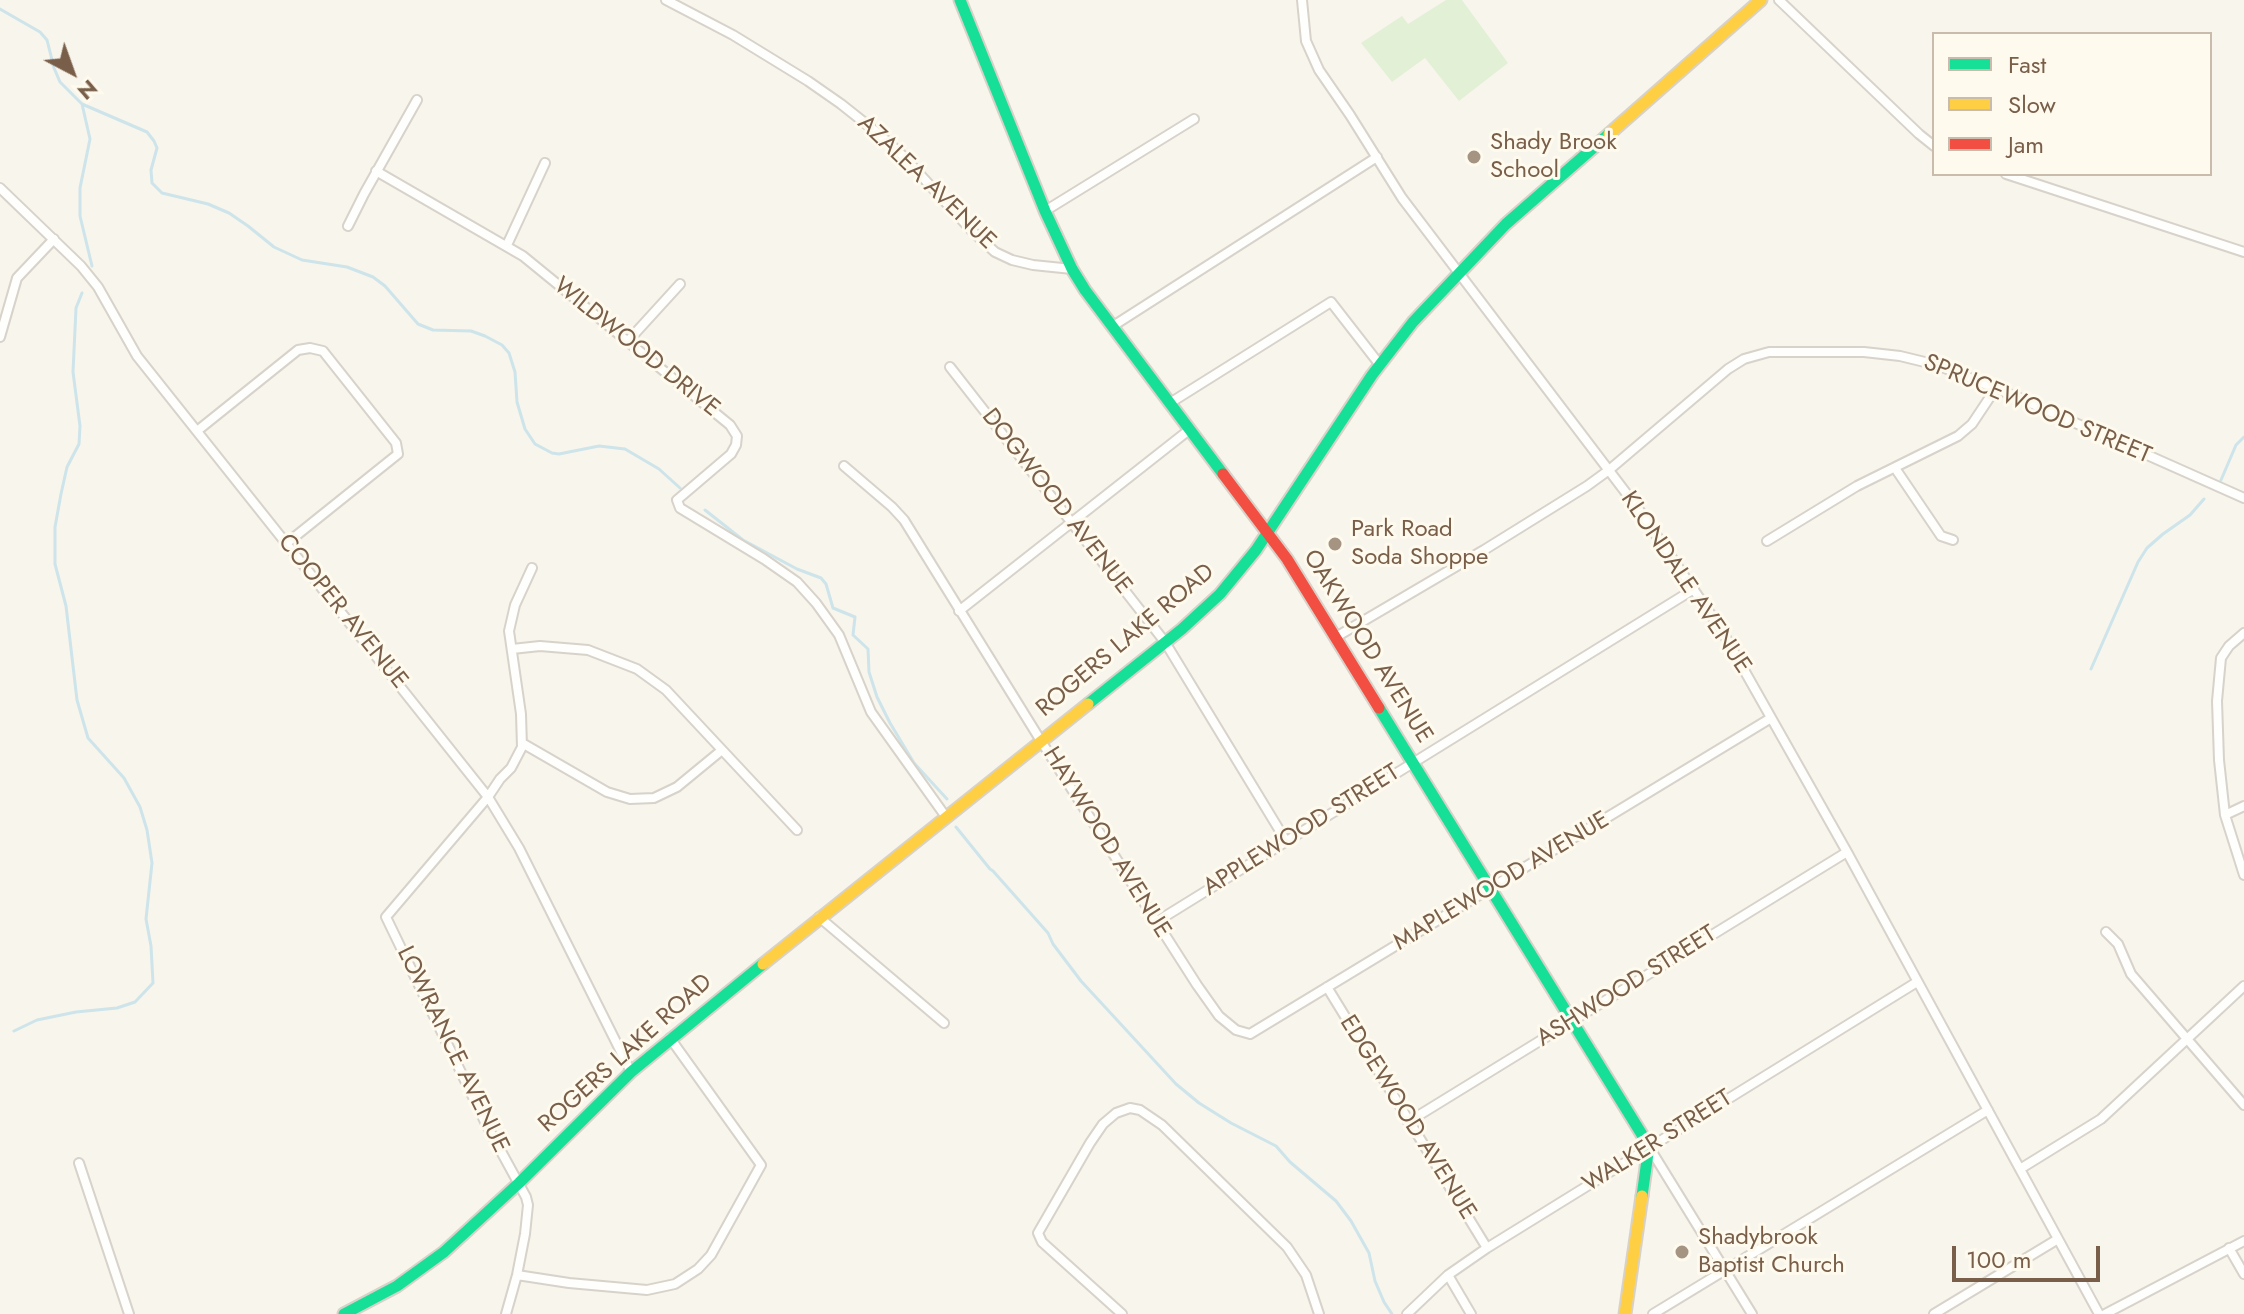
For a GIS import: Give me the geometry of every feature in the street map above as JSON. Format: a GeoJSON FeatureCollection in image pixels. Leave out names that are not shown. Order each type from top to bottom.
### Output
{"type":"FeatureCollection","features":[{"type":"Feature","properties":{"kind":"main road","name":"OAKWOOD AVENUE"},"geometry":{"type":"LineString","coordinates":[[960,0],[1045,211],[1072,269],[1287,559],[1649,1146]]}},
{"type":"Feature","properties":{"kind":"main road","name":"ROGERS LAKE ROAD"},"geometry":{"type":"LineString","coordinates":[[344,1314],[397,1286],[444,1252],[670,1038],[1165,642],[1220,594],[1268,533],[1380,365],[1413,322],[1459,271],[1516,215],[1761,0]]}},
{"type":"Feature","properties":{"kind":"main road"},"geometry":{"type":"LineString","coordinates":[[1625,1314],[1649,1146]]}},
{"type":"Feature","properties":{"kind":"street","name":"AZALEA AVENUE"},"geometry":{"type":"LineString","coordinates":[[666,0],[733,35],[841,104],[903,156],[995,252],[1033,265],[1072,269]]}},
{"type":"Feature","properties":{"kind":"street","name":"KLONDALE AVENUE"},"geometry":{"type":"LineString","coordinates":[[1302,0],[1306,41],[1319,70],[1402,198],[1609,470],[1722,631],[2102,1314]]}},
{"type":"Feature","properties":{"kind":"street"},"geometry":{"type":"LineString","coordinates":[[1779,0],[1932,144]]}},
{"type":"Feature","properties":{"kind":"street"},"geometry":{"type":"LineString","coordinates":[[348,226],[417,100]]}},
{"type":"Feature","properties":{"kind":"street"},"geometry":{"type":"LineString","coordinates":[[1045,211],[1194,119]]}},
{"type":"Feature","properties":{"kind":"street"},"geometry":{"type":"LineString","coordinates":[[1113,326],[1377,157]]}},
{"type":"Feature","properties":{"kind":"street"},"geometry":{"type":"LineString","coordinates":[[507,245],[545,163]]}},
{"type":"Feature","properties":{"kind":"street","name":"WILDWOOD DRIVE"},"geometry":{"type":"LineString","coordinates":[[376,171],[523,256],[730,425],[737,436],[731,454],[677,500],[680,508],[797,582],[816,603],[839,635],[871,712],[946,817]]}},
{"type":"Feature","properties":{"kind":"street"},"geometry":{"type":"LineString","coordinates":[[2012,176],[2244,252]]}},
{"type":"Feature","properties":{"kind":"street","name":"COOPER AVENUE"},"geometry":{"type":"LineString","coordinates":[[0,188],[81,266],[98,287],[137,356],[488,797],[519,848],[631,1072]]}},
{"type":"Feature","properties":{"kind":"street"},"geometry":{"type":"LineString","coordinates":[[0,337],[17,278],[54,239]]}},
{"type":"Feature","properties":{"kind":"street"},"geometry":{"type":"LineString","coordinates":[[628,341],[680,284]]}},
{"type":"Feature","properties":{"kind":"street"},"geometry":{"type":"LineString","coordinates":[[1170,403],[1331,302],[1380,365]]}},
{"type":"Feature","properties":{"kind":"street"},"geometry":{"type":"LineString","coordinates":[[197,431],[298,350],[310,348],[323,351],[396,443],[398,454],[287,543]]}},
{"type":"Feature","properties":{"kind":"street","name":"SPRUCEWOOD STREET"},"geometry":{"type":"LineString","coordinates":[[1336,637],[1587,486],[1710,383],[1756,354],[1864,352],[1900,356],[1939,366],[1996,388],[2244,498]]}},
{"type":"Feature","properties":{"kind":"street","name":"DOGWOOD AVENUE"},"geometry":{"type":"LineString","coordinates":[[950,367],[1165,642],[1286,841]]}},
{"type":"Feature","properties":{"kind":"street"},"geometry":{"type":"LineString","coordinates":[[1767,541],[1828,502],[1958,436],[1972,424],[1996,388]]}},
{"type":"Feature","properties":{"kind":"street"},"geometry":{"type":"LineString","coordinates":[[959,611],[1189,430]]}},
{"type":"Feature","properties":{"kind":"street","name":"HAYWOOD AVENUE"},"geometry":{"type":"LineString","coordinates":[[844,466],[885,499],[904,520],[1156,922],[1197,985],[1230,1027]]}},
{"type":"Feature","properties":{"kind":"street"},"geometry":{"type":"LineString","coordinates":[[1895,468],[1941,536],[1953,540]]}},
{"type":"Feature","properties":{"kind":"street"},"geometry":{"type":"LineString","coordinates":[[488,797],[511,768],[522,747],[521,714],[509,631],[515,605],[532,568]]}},
{"type":"Feature","properties":{"kind":"street","name":"APPLEWOOD STREET"},"geometry":{"type":"LineString","coordinates":[[1156,922],[1694,589]]}},
{"type":"Feature","properties":{"kind":"street"},"geometry":{"type":"LineString","coordinates":[[2244,633],[2221,658],[2217,701],[2225,815],[2244,875]]}},
{"type":"Feature","properties":{"kind":"street"},"geometry":{"type":"LineString","coordinates":[[512,649],[540,646],[588,650],[637,669],[666,690],[797,830]]}},
{"type":"Feature","properties":{"kind":"street","name":"MAPLEWOOD AVENUE"},"geometry":{"type":"LineString","coordinates":[[1230,1027],[1250,1034],[1771,718]]}},
{"type":"Feature","properties":{"kind":"street"},"geometry":{"type":"LineString","coordinates":[[522,743],[607,792],[630,799],[654,798],[677,787],[722,750]]}},
{"type":"Feature","properties":{"kind":"street","name":"LOWRANCE AVENUE"},"geometry":{"type":"LineString","coordinates":[[488,797],[386,917],[486,1124],[519,1183]]}},
{"type":"Feature","properties":{"kind":"street"},"geometry":{"type":"LineString","coordinates":[[2225,815],[2244,806]]}},
{"type":"Feature","properties":{"kind":"street","name":"ASHWOOD STREET"},"geometry":{"type":"LineString","coordinates":[[1408,1122],[1847,852]]}},
{"type":"Feature","properties":{"kind":"street"},"geometry":{"type":"LineString","coordinates":[[819,917],[944,1023]]}},
{"type":"Feature","properties":{"kind":"street"},"geometry":{"type":"LineString","coordinates":[[2106,932],[2118,944],[2131,974],[2244,1105]]}},
{"type":"Feature","properties":{"kind":"street","name":"WALKER STREET"},"geometry":{"type":"LineString","coordinates":[[1409,1313],[1448,1275],[1487,1248],[1917,982]]}},
{"type":"Feature","properties":{"kind":"street"},"geometry":{"type":"LineString","coordinates":[[2020,1169],[2101,1119],[2244,986]]}},
{"type":"Feature","properties":{"kind":"street","name":"EDGEWOOD AVENUE"},"geometry":{"type":"LineString","coordinates":[[1327,987],[1487,1248]]}},
{"type":"Feature","properties":{"kind":"street"},"geometry":{"type":"LineString","coordinates":[[517,1275],[647,1290],[675,1284],[698,1269],[711,1255],[761,1165],[670,1038]]}},
{"type":"Feature","properties":{"kind":"street"},"geometry":{"type":"LineString","coordinates":[[1122,1314],[1042,1242],[1038,1233],[1103,1124],[1116,1113],[1130,1108],[1140,1110],[1162,1125],[1287,1247],[1302,1267],[1319,1314]]}},
{"type":"Feature","properties":{"kind":"street"},"geometry":{"type":"LineString","coordinates":[[1653,1314],[1988,1110]]}},
{"type":"Feature","properties":{"kind":"street","name":"OAKWOOD AVENUE"},"geometry":{"type":"LineString","coordinates":[[1649,1146],[1752,1314]]}},
{"type":"Feature","properties":{"kind":"street"},"geometry":{"type":"LineString","coordinates":[[79,1163],[129,1314]]}},
{"type":"Feature","properties":{"kind":"street"},"geometry":{"type":"LineString","coordinates":[[506,1314],[517,1275],[528,1205],[519,1183]]}},
{"type":"Feature","properties":{"kind":"street"},"geometry":{"type":"LineString","coordinates":[[1934,1314],[2058,1239]]}},
{"type":"Feature","properties":{"kind":"street"},"geometry":{"type":"LineString","coordinates":[[2102,1314],[2244,1241]]}},
{"type":"Feature","properties":{"kind":"street"},"geometry":{"type":"LineString","coordinates":[[2229,1248],[2244,1274]]}},
{"type":"Feature","properties":{"kind":"street"},"geometry":{"type":"LineString","coordinates":[[1448,1275],[1471,1314]]}},
{"type":"Feature","properties":{"kind":"green space"},"geometry":{"type":"Polygon","coordinates":[[[1446,0],[1462,0],[1508,63],[1459,101],[1425,58],[1392,82],[1361,43],[1402,16],[1408,24],[1446,0]]]}},
{"type":"Feature","properties":{"kind":"waterway"},"geometry":{"type":"LineString","coordinates":[[0,9],[40,32],[47,40],[60,82],[82,104],[147,132],[157,148],[151,170],[152,183],[162,193],[208,204],[229,213],[274,247],[302,260],[347,267],[373,277],[385,286],[418,324],[433,330],[471,331],[502,345],[509,353],[515,372],[517,402],[525,429],[535,444],[559,454],[599,446],[625,449],[659,469],[680,488]]}},
{"type":"Feature","properties":{"kind":"waterway"},"geometry":{"type":"LineString","coordinates":[[82,104],[90,139],[80,188],[80,216],[92,266]]}},
{"type":"Feature","properties":{"kind":"waterway"},"geometry":{"type":"LineString","coordinates":[[14,1031],[37,1020],[117,1008],[135,1002],[153,983],[146,919],[152,863],[147,830],[140,807],[124,778],[88,738],[77,700],[66,606],[55,564],[55,527],[61,494],[67,467],[79,444],[80,426],[73,372],[76,308],[82,293]]}},
{"type":"Feature","properties":{"kind":"waterway"},"geometry":{"type":"LineString","coordinates":[[2221,480],[2236,445],[2244,437]]}},
{"type":"Feature","properties":{"kind":"waterway"},"geometry":{"type":"LineString","coordinates":[[2091,669],[2147,548],[2190,515],[2204,499]]}},
{"type":"Feature","properties":{"kind":"waterway"},"geometry":{"type":"LineString","coordinates":[[705,510],[743,540],[797,569],[821,578],[826,584],[833,608],[855,617],[853,635],[868,649],[869,672],[890,723],[914,763],[947,799]]}},
{"type":"Feature","properties":{"kind":"waterway"},"geometry":{"type":"LineString","coordinates":[[956,827],[1048,933],[1081,981],[1176,1084],[1231,1123],[1276,1146],[1336,1201],[1369,1253],[1375,1281],[1392,1314]]}},
{"type":"Feature","properties":{"kind":"traffic: fast"},"geometry":{"type":"LineString","coordinates":[[960,0],[1045,211],[1072,269],[1223,474]]}},
{"type":"Feature","properties":{"kind":"traffic: fast"},"geometry":{"type":"LineString","coordinates":[[1088,704],[1182,629],[1220,594],[1256,550],[1372,375],[1413,322],[1506,224],[1609,134]]}},
{"type":"Feature","properties":{"kind":"traffic: fast"},"geometry":{"type":"LineString","coordinates":[[1379,708],[1649,1146],[1642,1196]]}},
{"type":"Feature","properties":{"kind":"traffic: fast"},"geometry":{"type":"LineString","coordinates":[[344,1314],[397,1286],[444,1252],[631,1072],[763,964]]}},
{"type":"Feature","properties":{"kind":"traffic: slow"},"geometry":{"type":"LineString","coordinates":[[1609,134],[1761,0]]}},
{"type":"Feature","properties":{"kind":"traffic: slow"},"geometry":{"type":"LineString","coordinates":[[763,964],[1088,704]]}},
{"type":"Feature","properties":{"kind":"traffic: slow"},"geometry":{"type":"LineString","coordinates":[[1625,1314],[1642,1196]]}},
{"type":"Feature","properties":{"kind":"traffic: jam"},"geometry":{"type":"LineString","coordinates":[[1223,474],[1287,559],[1379,708]]}},
{"type":"Feature","properties":{"kind":"place","name":"Shady Brook School"},"geometry":{"type":"Point","coordinates":[1474,157]}},
{"type":"Feature","properties":{"kind":"place","name":"Park Road Soda Shoppe"},"geometry":{"type":"Point","coordinates":[1335,544]}},
{"type":"Feature","properties":{"kind":"place","name":"Shadybrook Baptist Church"},"geometry":{"type":"Point","coordinates":[1682,1252]}}]}
